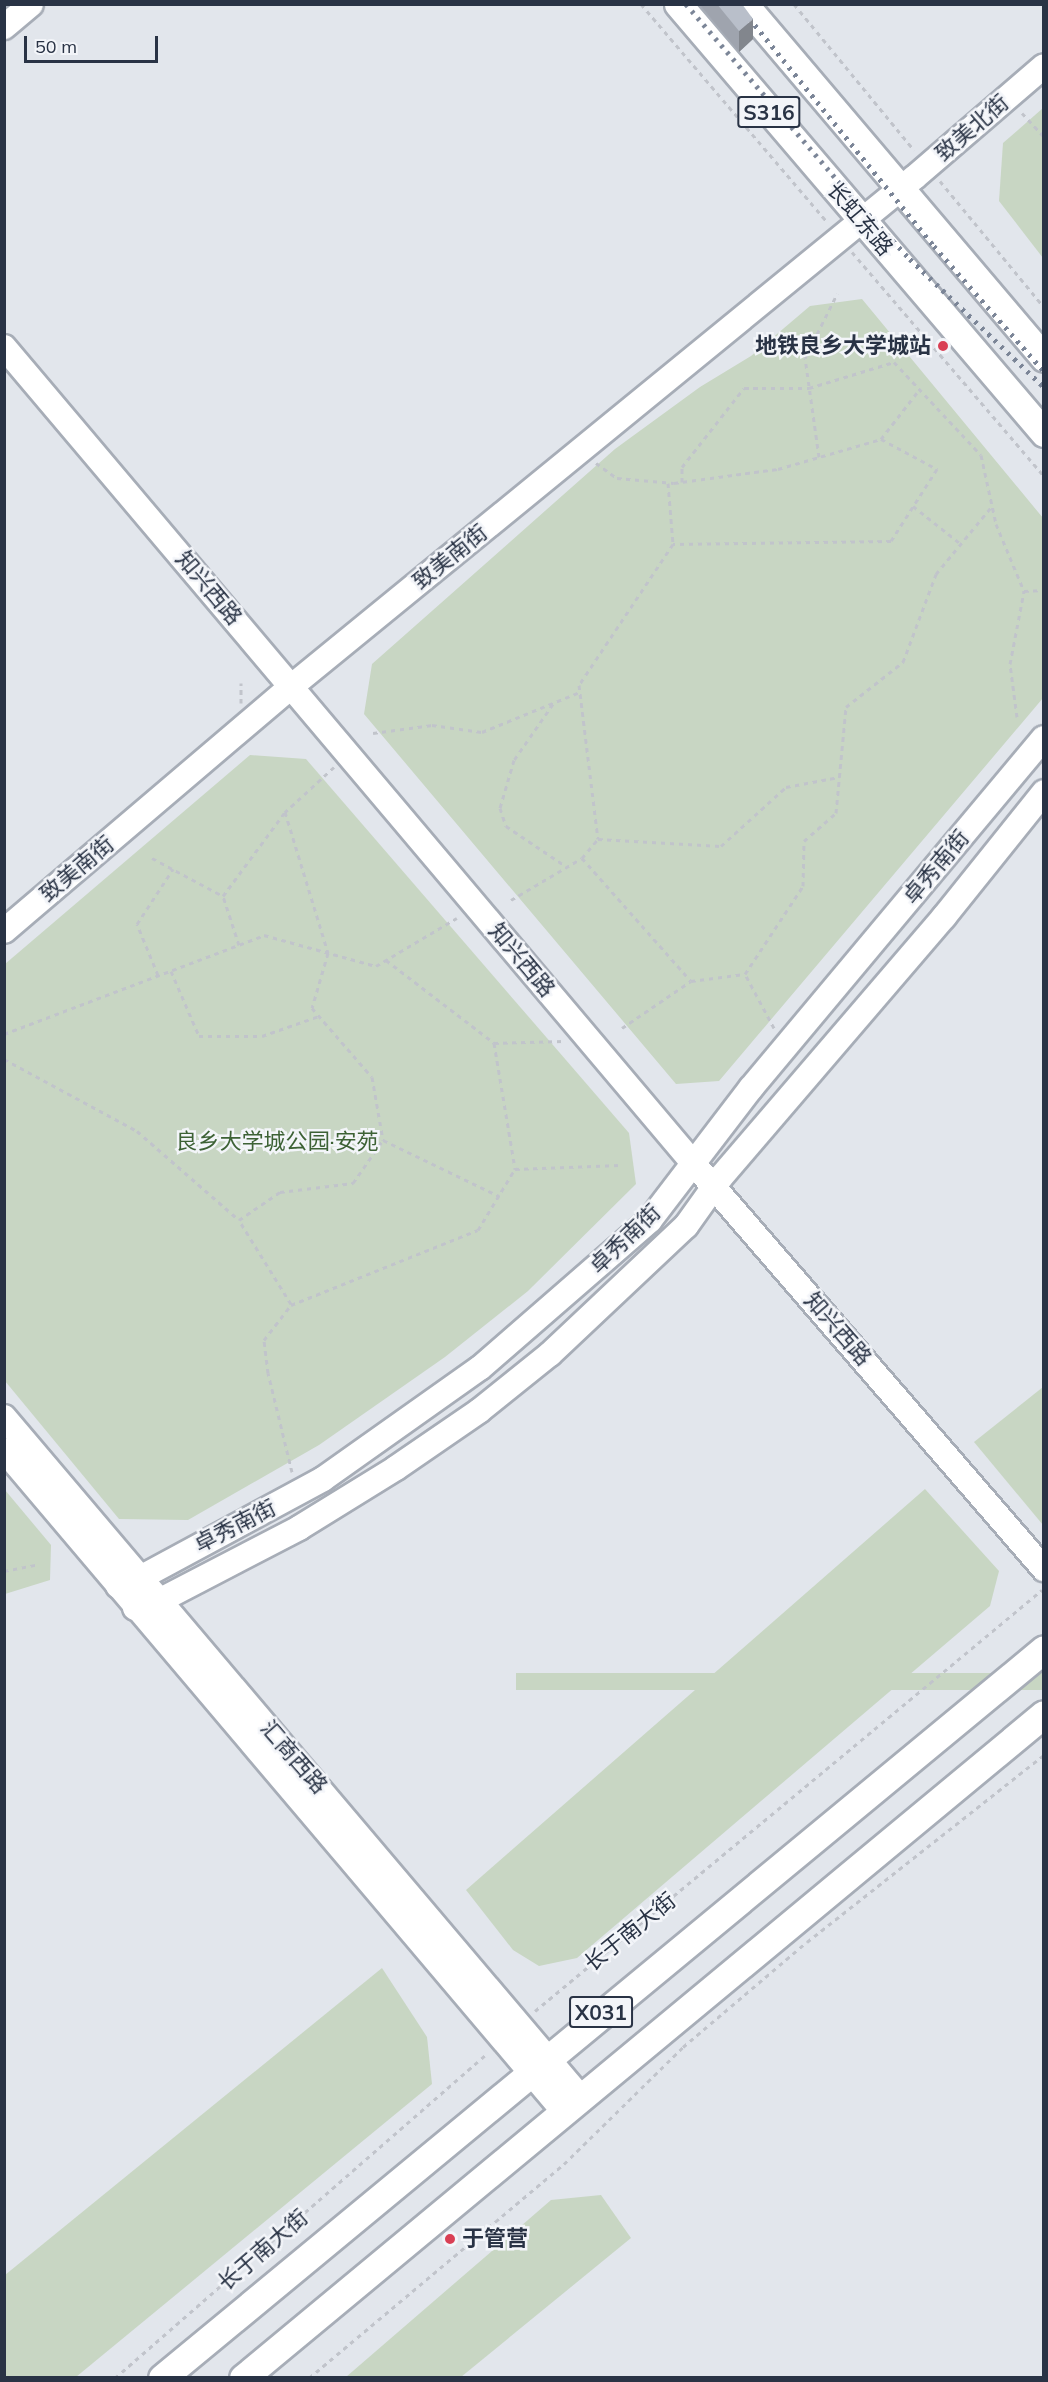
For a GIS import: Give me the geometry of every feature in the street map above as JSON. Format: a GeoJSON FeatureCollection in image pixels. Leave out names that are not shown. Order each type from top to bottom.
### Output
{"type":"FeatureCollection","features":[{"type":"Feature","properties":{"kind":"main road","name":"长虹东路"},"geometry":{"type":"LineString","coordinates":[[678,4],[1044,433]]}},
{"type":"Feature","properties":{"kind":"main road","name":"S316"},"geometry":{"type":"LineString","coordinates":[[744,4],[1044,358]]}},
{"type":"Feature","properties":{"kind":"main road","name":"长于南大街"},"geometry":{"type":"LineString","coordinates":[[162,2378],[539,2063],[1044,1649]]}},
{"type":"Feature","properties":{"kind":"main road","name":"X031"},"geometry":{"type":"LineString","coordinates":[[243,2378],[574,2106],[1044,1714]]}},
{"type":"Feature","properties":{"kind":"street"},"geometry":{"type":"LineString","coordinates":[[4,27],[31,4]]}},
{"type":"Feature","properties":{"kind":"street","name":"致美北街"},"geometry":{"type":"LineString","coordinates":[[900,188],[1044,66]]}},
{"type":"Feature","properties":{"kind":"street","name":"致美南街"},"geometry":{"type":"LineString","coordinates":[[4,930],[292,686],[900,188]]}},
{"type":"Feature","properties":{"kind":"street","name":"知兴西路"},"geometry":{"type":"LineString","coordinates":[[4,347],[693,1163],[1044,1569]]}},
{"type":"Feature","properties":{"kind":"street","name":"卓秀南街"},"geometry":{"type":"LineString","coordinates":[[129,1582],[323,1479],[480,1368],[650,1220],[751,1088],[1044,738]]}},
{"type":"Feature","properties":{"kind":"street","name":"卓秀南街"},"geometry":{"type":"LineString","coordinates":[[135,1608],[159,1601],[299,1528],[479,1411],[550,1354],[686,1226],[715,1187],[1044,792]]}},
{"type":"Feature","properties":{"kind":"street","name":"汇商西路"},"geometry":{"type":"LineString","coordinates":[[4,1417],[129,1582],[135,1608],[512,2031]]}},
{"type":"Feature","properties":{"kind":"street","name":"汇商西路"},"geometry":{"type":"LineString","coordinates":[[4,1450],[129,1582],[159,1601],[574,2106]]}},
{"type":"Feature","properties":{"kind":"path"},"geometry":{"type":"LineString","coordinates":[[1022,113],[1044,137]]}},
{"type":"Feature","properties":{"kind":"path"},"geometry":{"type":"LineString","coordinates":[[819,457],[805,358],[837,294]]}},
{"type":"Feature","properties":{"kind":"path"},"geometry":{"type":"LineString","coordinates":[[682,482],[682,467],[744,388],[809,388],[894,362],[981,455],[992,506],[1024,591],[1010,664],[1017,717]]}},
{"type":"Feature","properties":{"kind":"path"},"geometry":{"type":"LineString","coordinates":[[593,461],[616,478],[668,482],[778,469],[881,440],[919,390]]}},
{"type":"Feature","properties":{"kind":"path"},"geometry":{"type":"LineString","coordinates":[[673,544],[891,541],[938,469],[881,440]]}},
{"type":"Feature","properties":{"kind":"path"},"geometry":{"type":"LineString","coordinates":[[511,900],[582,858],[598,839],[579,684],[673,544],[668,482]]}},
{"type":"Feature","properties":{"kind":"path"},"geometry":{"type":"LineString","coordinates":[[913,506],[961,544]]}},
{"type":"Feature","properties":{"kind":"path"},"geometry":{"type":"LineString","coordinates":[[622,1028],[691,981],[745,974],[803,886],[804,841],[836,813],[846,707],[903,662],[936,574],[992,506]]}},
{"type":"Feature","properties":{"kind":"path"},"geometry":{"type":"LineString","coordinates":[[1024,591],[1044,590]]}},
{"type":"Feature","properties":{"kind":"path"},"geometry":{"type":"LineString","coordinates":[[373,733],[432,725],[482,732],[580,692]]}},
{"type":"Feature","properties":{"kind":"path"},"geometry":{"type":"LineString","coordinates":[[554,702],[514,760],[500,808],[506,826],[567,867]]}},
{"type":"Feature","properties":{"kind":"path"},"geometry":{"type":"LineString","coordinates":[[223,896],[285,812],[335,765]]}},
{"type":"Feature","properties":{"kind":"path"},"geometry":{"type":"LineString","coordinates":[[598,839],[721,846],[786,787],[839,777]]}},
{"type":"Feature","properties":{"kind":"path"},"geometry":{"type":"LineString","coordinates":[[240,1220],[280,1192],[353,1183],[383,1140],[372,1077],[312,1008],[328,953],[285,812]]}},
{"type":"Feature","properties":{"kind":"path"},"geometry":{"type":"LineString","coordinates":[[152,858],[223,896],[238,945]]}},
{"type":"Feature","properties":{"kind":"path"},"geometry":{"type":"LineString","coordinates":[[582,858],[691,981]]}},
{"type":"Feature","properties":{"kind":"path"},"geometry":{"type":"LineString","coordinates":[[158,976],[137,924],[173,869]]}},
{"type":"Feature","properties":{"kind":"path"},"geometry":{"type":"LineString","coordinates":[[4,1034],[264,935],[376,966],[457,918]]}},
{"type":"Feature","properties":{"kind":"path"},"geometry":{"type":"LineString","coordinates":[[386,960],[494,1043],[569,1041]]}},
{"type":"Feature","properties":{"kind":"path"},"geometry":{"type":"LineString","coordinates":[[171,970],[199,1036],[262,1036],[319,1016]]}},
{"type":"Feature","properties":{"kind":"path"},"geometry":{"type":"LineString","coordinates":[[745,974],[774,1028]]}},
{"type":"Feature","properties":{"kind":"path"},"geometry":{"type":"LineString","coordinates":[[292,1474],[268,1373],[264,1340],[291,1305],[478,1230],[515,1169],[494,1043]]}},
{"type":"Feature","properties":{"kind":"path"},"geometry":{"type":"LineString","coordinates":[[4,1059],[137,1131],[240,1220],[291,1305]]}},
{"type":"Feature","properties":{"kind":"path"},"geometry":{"type":"LineString","coordinates":[[383,1140],[499,1196]]}},
{"type":"Feature","properties":{"kind":"path"},"geometry":{"type":"LineString","coordinates":[[515,1169],[620,1165]]}},
{"type":"Feature","properties":{"kind":"path"},"geometry":{"type":"LineString","coordinates":[[4,1570],[35,1565]]}},
{"type":"Feature","properties":{"kind":"path","name":"长于南大街"},"geometry":{"type":"LineString","coordinates":[[116,2378],[512,2031],[1044,1589]]}},
{"type":"Feature","properties":{"kind":"path"},"geometry":{"type":"LineString","coordinates":[[309,2378],[564,2164],[718,2017],[1044,1755]]}},
{"type":"Feature","properties":{"kind":"green space"},"geometry":{"type":"Polygon","coordinates":[[[1043,108],[1043,258],[999,201],[1003,143],[1043,108]]]}},
{"type":"Feature","properties":{"kind":"green space"},"geometry":{"type":"Polygon","coordinates":[[[862,299],[1043,518],[1043,698],[719,1081],[676,1084],[364,714],[372,664],[615,449],[700,387],[751,356],[810,306],[862,299]]]}},
{"type":"Feature","properties":{"kind":"green space","name":"良乡大学城公园·安苑"},"geometry":{"type":"Polygon","coordinates":[[[250,755],[306,759],[629,1133],[636,1184],[528,1291],[445,1357],[319,1445],[188,1520],[119,1519],[5,1381],[5,964],[250,755]]]}},
{"type":"Feature","properties":{"kind":"green space"},"geometry":{"type":"Polygon","coordinates":[[[1043,1387],[1043,1525],[974,1442],[1043,1387]]]}},
{"type":"Feature","properties":{"kind":"green space"},"geometry":{"type":"Polygon","coordinates":[[[925,1489],[999,1571],[990,1606],[577,1958],[539,1966],[513,1950],[466,1890],[925,1489]]]}},
{"type":"Feature","properties":{"kind":"green space"},"geometry":{"type":"Polygon","coordinates":[[[5,1490],[51,1545],[50,1580],[5,1594],[5,1490]]]}},
{"type":"Feature","properties":{"kind":"green space"},"geometry":{"type":"Polygon","coordinates":[[[516,1673],[1043,1673],[1043,1690],[516,1690],[516,1673]]]}},
{"type":"Feature","properties":{"kind":"green space"},"geometry":{"type":"Polygon","coordinates":[[[382,1968],[427,2037],[432,2084],[76,2377],[5,2377],[5,2275],[382,1968]]]}},
{"type":"Feature","properties":{"kind":"green space"},"geometry":{"type":"Polygon","coordinates":[[[601,2195],[631,2238],[461,2377],[346,2377],[551,2200],[601,2195]]]}},
{"type":"Feature","properties":{"kind":"building"},"geometry":{"type":"Polygon","coordinates":[[[717,4],[742,4],[753,19],[739,31],[717,4]]]}},
{"type":"Feature","properties":{"kind":"railway"},"geometry":{"type":"LineString","coordinates":[[686,4],[838,181],[910,259],[1044,387]]}},
{"type":"Feature","properties":{"kind":"railway"},"geometry":{"type":"LineString","coordinates":[[738,4],[934,246],[1044,371]]}},
{"type":"Feature","properties":{"kind":"place","name":"地铁良乡大学城站"},"geometry":{"type":"Point","coordinates":[943,346]}},
{"type":"Feature","properties":{"kind":"place","name":"于管营"},"geometry":{"type":"Point","coordinates":[450,2239]}}]}
